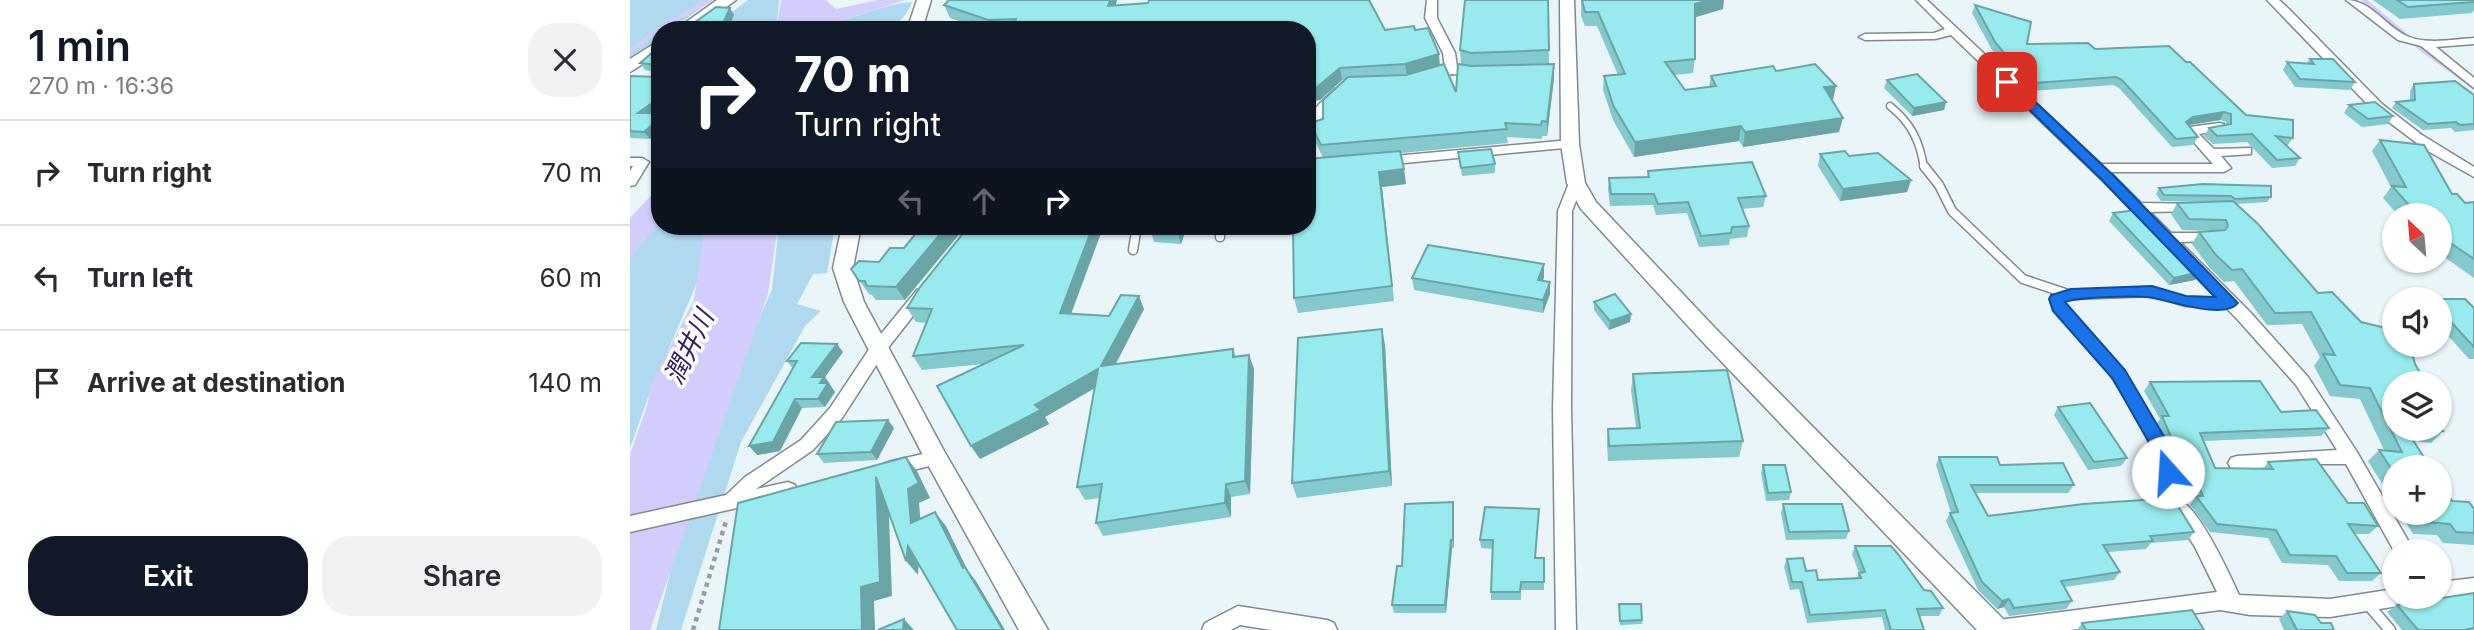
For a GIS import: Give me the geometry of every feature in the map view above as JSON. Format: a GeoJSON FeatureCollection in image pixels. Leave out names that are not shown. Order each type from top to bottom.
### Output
{"type":"FeatureCollection","features":[{"type":"Feature","properties":{"kind":"main road"},"geometry":{"type":"LineString","coordinates":[[696,21],[728,0]]}},
{"type":"Feature","properties":{"kind":"main road"},"geometry":{"type":"LineString","coordinates":[[633,73],[651,55]]}},
{"type":"Feature","properties":{"kind":"street"},"geometry":{"type":"LineString","coordinates":[[917,21],[924,0]]}},
{"type":"Feature","properties":{"kind":"street"},"geometry":{"type":"LineString","coordinates":[[1432,0],[1431,18],[1449,53],[1451,70]]}},
{"type":"Feature","properties":{"kind":"street"},"geometry":{"type":"LineString","coordinates":[[1567,0],[1560,71],[1576,183],[1588,205],[1997,630],[2220,601],[2250,606],[2330,608],[2382,600]]}},
{"type":"Feature","properties":{"kind":"street"},"geometry":{"type":"LineString","coordinates":[[1921,0],[2103,173],[2231,303],[2302,380],[2351,457],[2397,539]]}},
{"type":"Feature","properties":{"kind":"street"},"geometry":{"type":"LineString","coordinates":[[2272,0],[2311,34],[2364,94],[2401,127],[2474,173]]}},
{"type":"Feature","properties":{"kind":"street"},"geometry":{"type":"LineString","coordinates":[[2351,0],[2402,38],[2425,44],[2474,41]]}},
{"type":"Feature","properties":{"kind":"street"},"geometry":{"type":"LineString","coordinates":[[1865,37],[1935,36],[1952,30]]}},
{"type":"Feature","properties":{"kind":"street"},"geometry":{"type":"LineString","coordinates":[[2425,44],[2448,66],[2474,84]]}},
{"type":"Feature","properties":{"kind":"street"},"geometry":{"type":"LineString","coordinates":[[1419,80],[1451,70],[1485,73]]}},
{"type":"Feature","properties":{"kind":"street"},"geometry":{"type":"LineString","coordinates":[[1316,117],[1346,86]]}},
{"type":"Feature","properties":{"kind":"street"},"geometry":{"type":"LineString","coordinates":[[2103,173],[2224,168],[2190,131],[2219,127]]}},
{"type":"Feature","properties":{"kind":"street"},"geometry":{"type":"LineString","coordinates":[[1363,163],[1570,144]]}},
{"type":"Feature","properties":{"kind":"street"},"geometry":{"type":"LineString","coordinates":[[2210,153],[2246,151]]}},
{"type":"Feature","properties":{"kind":"street"},"geometry":{"type":"LineString","coordinates":[[630,162],[642,162],[630,182]]}},
{"type":"Feature","properties":{"kind":"street"},"geometry":{"type":"LineString","coordinates":[[2103,173],[2228,179]]}},
{"type":"Feature","properties":{"kind":"street"},"geometry":{"type":"LineString","coordinates":[[1566,630],[1562,408],[1565,211],[1576,183]]}},
{"type":"Feature","properties":{"kind":"street"},"geometry":{"type":"LineString","coordinates":[[2136,208],[2209,207]]}},
{"type":"Feature","properties":{"kind":"street"},"geometry":{"type":"LineString","coordinates":[[850,235],[843,268],[854,302],[936,458],[1034,630]]}},
{"type":"Feature","properties":{"kind":"street"},"geometry":{"type":"LineString","coordinates":[[2166,238],[2212,236]]}},
{"type":"Feature","properties":{"kind":"street"},"geometry":{"type":"LineString","coordinates":[[733,502],[751,482],[807,445],[836,413],[878,348],[930,284]]}},
{"type":"Feature","properties":{"kind":"street"},"geometry":{"type":"LineString","coordinates":[[2237,463],[2305,457],[2351,457]]}},
{"type":"Feature","properties":{"kind":"street"},"geometry":{"type":"LineString","coordinates":[[868,473],[936,458]]}},
{"type":"Feature","properties":{"kind":"street"},"geometry":{"type":"LineString","coordinates":[[630,524],[800,488]]}},
{"type":"Feature","properties":{"kind":"street"},"geometry":{"type":"LineString","coordinates":[[2178,506],[2199,533],[2212,556],[2232,603]]}},
{"type":"Feature","properties":{"kind":"street"},"geometry":{"type":"LineString","coordinates":[[2452,589],[2474,587]]}},
{"type":"Feature","properties":{"kind":"street"},"geometry":{"type":"LineString","coordinates":[[1212,630],[1238,615],[1327,630]]}},
{"type":"Feature","properties":{"kind":"lane"},"geometry":{"type":"LineString","coordinates":[[1890,106],[1907,120],[1921,147],[1923,168],[1940,185],[1952,211],[1980,235],[2006,266],[2023,279],[2071,295]]}},
{"type":"Feature","properties":{"kind":"lane"},"geometry":{"type":"LineString","coordinates":[[1133,250],[1136,235]]}},
{"type":"Feature","properties":{"kind":"lane"},"geometry":{"type":"LineString","coordinates":[[2168,472],[2157,440],[2119,375],[2058,307],[2056,299],[2071,295],[2152,292],[2186,302],[2231,303]]}},
{"type":"Feature","properties":{"kind":"lane"},"geometry":{"type":"LineString","coordinates":[[2367,602],[2390,630]]}},
{"type":"Feature","properties":{"kind":"path"},"geometry":{"type":"LineString","coordinates":[[693,630],[705,582],[733,502]]}},
{"type":"Feature","properties":{"kind":"shaded area"},"geometry":{"type":"Polygon","coordinates":[[[630,0],[712,0],[683,21],[651,21],[651,44],[630,57],[630,0]]]}},
{"type":"Feature","properties":{"kind":"shaded area"},"geometry":{"type":"Polygon","coordinates":[[[748,0],[779,0],[777,21],[720,21],[748,0]]]}},
{"type":"Feature","properties":{"kind":"shaded area"},"geometry":{"type":"Polygon","coordinates":[[[912,2],[899,21],[842,21],[885,7],[912,2]]]}},
{"type":"Feature","properties":{"kind":"shaded area"},"geometry":{"type":"Polygon","coordinates":[[[651,230],[651,235],[706,235],[705,264],[649,395],[630,448],[630,258],[651,230]]]}},
{"type":"Feature","properties":{"kind":"shaded area"},"geometry":{"type":"Polygon","coordinates":[[[778,235],[833,235],[827,273],[813,274],[797,304],[821,311],[805,326],[741,442],[681,630],[656,630],[697,464],[772,289],[778,235]]]}},
{"type":"Feature","properties":{"kind":"water"},"geometry":{"type":"Polygon","coordinates":[[[781,0],[826,0],[836,9],[878,0],[905,0],[842,21],[778,21],[781,0]]]}},
{"type":"Feature","properties":{"kind":"water"},"geometry":{"type":"Polygon","coordinates":[[[651,196],[651,232],[630,259],[630,218],[651,196]]]}},
{"type":"Feature","properties":{"kind":"water","name":"潤井川"},"geometry":{"type":"Polygon","coordinates":[[[704,235],[777,235],[768,294],[650,630],[630,630],[630,454],[647,406],[651,384],[694,300],[704,235]]]}},
{"type":"Feature","properties":{"kind":"building"},"geometry":{"type":"Polygon","coordinates":[[[949,0],[1110,0],[1108,6],[1148,3],[1149,0],[1369,0],[1385,30],[1414,26],[1415,30],[1428,28],[1439,54],[1405,64],[1340,68],[1316,87],[1316,21],[988,20],[944,5],[949,0]]]}},
{"type":"Feature","properties":{"kind":"building"},"geometry":{"type":"Polygon","coordinates":[[[1465,0],[1548,0],[1549,50],[1471,53],[1460,50],[1465,0]]]}},
{"type":"Feature","properties":{"kind":"building"},"geometry":{"type":"Polygon","coordinates":[[[1582,0],[1710,0],[1695,4],[1695,59],[1665,62],[1685,90],[1716,86],[1711,76],[1773,66],[1776,71],[1815,64],[1836,86],[1824,87],[1843,118],[1745,132],[1741,126],[1635,142],[1613,105],[1604,76],[1625,74],[1598,12],[1585,12],[1582,0]]]}},
{"type":"Feature","properties":{"kind":"building"},"geometry":{"type":"Polygon","coordinates":[[[2397,0],[2474,0],[2474,2],[2408,7],[2397,0]]]}},
{"type":"Feature","properties":{"kind":"building"},"geometry":{"type":"Polygon","coordinates":[[[1975,5],[2031,22],[2027,44],[2088,43],[2095,49],[2169,46],[2246,115],[2293,120],[2293,138],[2276,136],[2300,158],[2277,160],[2252,134],[2217,136],[2209,128],[2231,124],[2231,114],[2224,112],[2193,117],[2186,122],[2198,137],[2176,139],[2122,80],[2116,77],[2034,83],[2013,64],[1995,42],[1975,5]]]}},
{"type":"Feature","properties":{"kind":"building"},"geometry":{"type":"Polygon","coordinates":[[[716,7],[730,8],[724,21],[697,21],[716,7]]]}},
{"type":"Feature","properties":{"kind":"building"},"geometry":{"type":"Polygon","coordinates":[[[651,54],[651,64],[640,63],[651,54]]]}},
{"type":"Feature","properties":{"kind":"building"},"geometry":{"type":"Polygon","coordinates":[[[2310,59],[2333,59],[2355,82],[2300,79],[2287,62],[2314,64],[2310,59]]]}},
{"type":"Feature","properties":{"kind":"building"},"geometry":{"type":"Polygon","coordinates":[[[1444,64],[1456,92],[1458,64],[1554,64],[1547,122],[1542,121],[1541,125],[1505,123],[1507,129],[1321,145],[1316,135],[1316,121],[1323,119],[1323,100],[1348,77],[1406,75],[1444,64]]]}},
{"type":"Feature","properties":{"kind":"building"},"geometry":{"type":"Polygon","coordinates":[[[1917,74],[1946,102],[1914,108],[1887,80],[1917,74]]]}},
{"type":"Feature","properties":{"kind":"building"},"geometry":{"type":"Polygon","coordinates":[[[630,76],[651,77],[651,104],[638,113],[651,113],[651,126],[644,132],[630,131],[630,76]]]}},
{"type":"Feature","properties":{"kind":"building"},"geometry":{"type":"Polygon","coordinates":[[[2455,81],[2474,95],[2474,124],[2428,124],[2396,102],[2415,100],[2414,84],[2455,81]]]}},
{"type":"Feature","properties":{"kind":"building"},"geometry":{"type":"Polygon","coordinates":[[[2375,102],[2393,116],[2368,119],[2349,105],[2375,102]]]}},
{"type":"Feature","properties":{"kind":"building"},"geometry":{"type":"Polygon","coordinates":[[[2380,140],[2424,145],[2452,194],[2457,194],[2465,203],[2474,202],[2474,259],[2452,244],[2452,203],[2407,203],[2392,186],[2406,187],[2380,140]]]}},
{"type":"Feature","properties":{"kind":"building"},"geometry":{"type":"Polygon","coordinates":[[[1491,149],[1495,164],[1461,168],[1458,152],[1491,149]]]}},
{"type":"Feature","properties":{"kind":"building"},"geometry":{"type":"Polygon","coordinates":[[[1400,151],[1404,169],[1379,172],[1392,286],[1294,298],[1293,235],[1316,235],[1316,158],[1400,151]]]}},
{"type":"Feature","properties":{"kind":"building"},"geometry":{"type":"Polygon","coordinates":[[[1845,151],[1849,156],[1878,153],[1911,180],[1843,189],[1820,154],[1845,151]]]}},
{"type":"Feature","properties":{"kind":"building"},"geometry":{"type":"Polygon","coordinates":[[[1752,162],[1766,196],[1738,198],[1749,226],[1732,227],[1731,233],[1701,236],[1688,202],[1658,204],[1654,194],[1611,194],[1609,178],[1649,177],[1648,171],[1752,162]]]}},
{"type":"Feature","properties":{"kind":"building"},"geometry":{"type":"Polygon","coordinates":[[[2203,184],[2271,186],[2271,197],[2235,199],[2231,196],[2164,195],[2159,188],[2203,184]]]}},
{"type":"Feature","properties":{"kind":"building"},"geometry":{"type":"Polygon","coordinates":[[[2233,201],[2258,224],[2318,293],[2332,292],[2361,322],[2382,327],[2382,357],[2413,357],[2419,371],[2382,371],[2382,412],[2370,388],[2340,385],[2323,354],[2335,355],[2311,312],[2275,313],[2242,269],[2232,270],[2216,255],[2199,232],[2225,230],[2228,226],[2226,220],[2189,219],[2177,203],[2233,201]]]}},
{"type":"Feature","properties":{"kind":"building"},"geometry":{"type":"Polygon","coordinates":[[[2136,210],[2200,272],[2174,278],[2113,213],[2136,210]]]}},
{"type":"Feature","properties":{"kind":"building"},"geometry":{"type":"Polygon","coordinates":[[[915,235],[939,235],[896,287],[867,286],[865,281],[859,281],[851,269],[859,261],[879,262],[890,248],[904,248],[915,235]]]}},
{"type":"Feature","properties":{"kind":"building"},"geometry":{"type":"Polygon","coordinates":[[[962,235],[1090,235],[1060,313],[1109,316],[1121,295],[1139,296],[1101,366],[1233,349],[1233,357],[1249,355],[1245,481],[1226,484],[1225,503],[1096,523],[1102,484],[1077,487],[1098,369],[1035,405],[1041,410],[971,446],[937,386],[1024,345],[913,356],[932,309],[907,308],[920,287],[962,235]]]}},
{"type":"Feature","properties":{"kind":"building"},"geometry":{"type":"Polygon","coordinates":[[[1428,245],[1544,264],[1538,280],[1550,282],[1543,300],[1412,278],[1428,245]]]}},
{"type":"Feature","properties":{"kind":"building"},"geometry":{"type":"Polygon","coordinates":[[[1615,294],[1631,314],[1610,321],[1594,302],[1615,294]]]}},
{"type":"Feature","properties":{"kind":"building"},"geometry":{"type":"Polygon","coordinates":[[[2452,299],[2465,299],[2474,308],[2474,347],[2452,323],[2452,299]]]}},
{"type":"Feature","properties":{"kind":"building"},"geometry":{"type":"Polygon","coordinates":[[[1382,329],[1389,471],[1292,483],[1298,338],[1382,329]]]}},
{"type":"Feature","properties":{"kind":"building"},"geometry":{"type":"Polygon","coordinates":[[[801,343],[837,344],[812,377],[824,377],[820,383],[828,383],[818,399],[795,399],[773,442],[749,446],[797,361],[787,361],[801,343]]]}},
{"type":"Feature","properties":{"kind":"building"},"geometry":{"type":"Polygon","coordinates":[[[1727,370],[1743,441],[1609,446],[1608,429],[1640,428],[1633,374],[1727,370]]]}},
{"type":"Feature","properties":{"kind":"building"},"geometry":{"type":"Polygon","coordinates":[[[2260,381],[2281,412],[2316,410],[2329,428],[2200,433],[2215,468],[2273,469],[2268,462],[2316,459],[2348,503],[2364,503],[2378,526],[2348,524],[2381,573],[2347,573],[2336,556],[2290,555],[2276,530],[2217,524],[2196,496],[2203,496],[2185,454],[2178,453],[2162,416],[2169,416],[2150,382],[2260,381]]]}},
{"type":"Feature","properties":{"kind":"building"},"geometry":{"type":"Polygon","coordinates":[[[2090,403],[2127,458],[2094,462],[2058,407],[2090,403]]]}},
{"type":"Feature","properties":{"kind":"building"},"geometry":{"type":"Polygon","coordinates":[[[888,420],[871,452],[817,454],[836,422],[888,420]]]}},
{"type":"Feature","properties":{"kind":"building"},"geometry":{"type":"Polygon","coordinates":[[[2396,441],[2414,441],[2422,455],[2382,455],[2379,450],[2402,452],[2396,441]]]}},
{"type":"Feature","properties":{"kind":"building"},"geometry":{"type":"Polygon","coordinates":[[[906,457],[919,483],[908,489],[911,523],[935,512],[963,568],[965,567],[1003,630],[957,630],[908,546],[906,561],[876,477],[880,582],[861,587],[862,630],[719,630],[738,503],[906,457]]]}},
{"type":"Feature","properties":{"kind":"building"},"geometry":{"type":"Polygon","coordinates":[[[1939,457],[1997,457],[2000,465],[2063,463],[2074,485],[1971,485],[1988,516],[2083,504],[2173,498],[2194,532],[2150,536],[2153,541],[2103,545],[2120,572],[2061,581],[2072,601],[2014,608],[2009,599],[2002,601],[1982,582],[1950,513],[1958,512],[1939,457]]]}},
{"type":"Feature","properties":{"kind":"building"},"geometry":{"type":"Polygon","coordinates":[[[1763,465],[1785,465],[1791,492],[1768,493],[1763,465]]]}},
{"type":"Feature","properties":{"kind":"building"},"geometry":{"type":"Polygon","coordinates":[[[2452,501],[2469,502],[2474,509],[2474,533],[2456,532],[2451,525],[2452,501]]]}},
{"type":"Feature","properties":{"kind":"building"},"geometry":{"type":"Polygon","coordinates":[[[1453,502],[1453,540],[1445,605],[1392,605],[1397,566],[1402,566],[1405,504],[1453,502]]]}},
{"type":"Feature","properties":{"kind":"building"},"geometry":{"type":"Polygon","coordinates":[[[1783,504],[1842,504],[1849,531],[1789,532],[1783,504]]]}},
{"type":"Feature","properties":{"kind":"building"},"geometry":{"type":"Polygon","coordinates":[[[1485,507],[1539,509],[1535,558],[1544,558],[1544,582],[1521,582],[1520,592],[1491,592],[1493,540],[1480,540],[1485,507]]]}},
{"type":"Feature","properties":{"kind":"building"},"geometry":{"type":"Polygon","coordinates":[[[1855,546],[1891,546],[1924,590],[1931,591],[1943,608],[1917,609],[1924,630],[1891,630],[1885,610],[1810,615],[1802,582],[1792,582],[1787,559],[1803,558],[1806,571],[1816,570],[1818,580],[1861,578],[1859,573],[1865,572],[1855,546]]]}},
{"type":"Feature","properties":{"kind":"building"},"geometry":{"type":"Polygon","coordinates":[[[2474,593],[2474,628],[2418,630],[2400,609],[2452,609],[2452,596],[2474,593]]]}},
{"type":"Feature","properties":{"kind":"building"},"geometry":{"type":"Polygon","coordinates":[[[1619,604],[1641,604],[1642,620],[1620,621],[1619,604]]]}},
{"type":"Feature","properties":{"kind":"building"},"geometry":{"type":"Polygon","coordinates":[[[2192,610],[2204,630],[2086,630],[2082,623],[2192,610]]]}},
{"type":"Feature","properties":{"kind":"building"},"geometry":{"type":"Polygon","coordinates":[[[2287,611],[2315,615],[2321,623],[2331,623],[2334,630],[2297,630],[2287,611]]]}},
{"type":"Feature","properties":{"kind":"building"},"geometry":{"type":"Polygon","coordinates":[[[904,619],[903,630],[878,630],[904,619]]]}},
{"type":"Feature","properties":{"kind":"waterway"},"geometry":{"type":"LineString","coordinates":[[673,21],[710,0]]}},
{"type":"Feature","properties":{"kind":"waterway"},"geometry":{"type":"LineString","coordinates":[[2364,0],[2424,51],[2474,87]]}},
{"type":"Feature","properties":{"kind":"waterway"},"geometry":{"type":"LineString","coordinates":[[630,51],[651,35]]}},
{"type":"Feature","properties":{"kind":"route"},"geometry":{"type":"LineString","coordinates":[[2007,82],[2108,178],[2231,303],[2186,302],[2167,294],[2152,292],[2071,295],[2056,299],[2058,307],[2104,355],[2119,375],[2157,440],[2168,472]]}}]}
